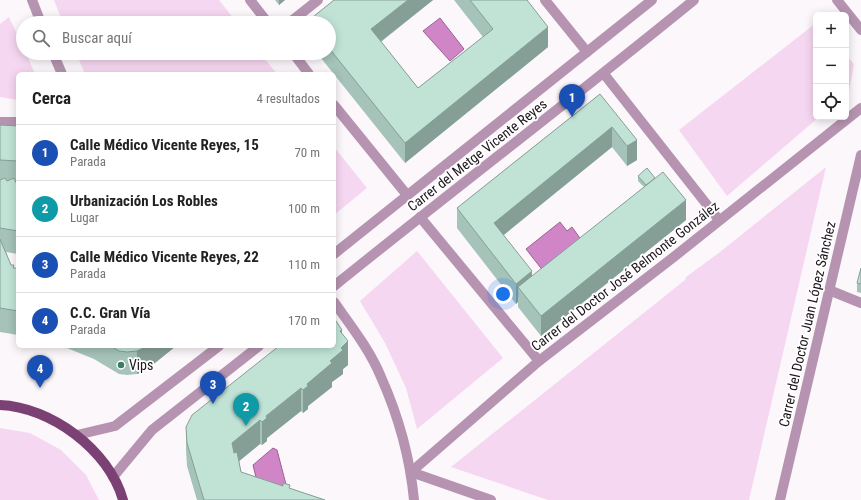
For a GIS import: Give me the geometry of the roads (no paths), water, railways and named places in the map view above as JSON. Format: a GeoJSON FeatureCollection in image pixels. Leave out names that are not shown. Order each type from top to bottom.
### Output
{"type":"FeatureCollection","features":[{"type":"Feature","properties":{"kind":"main road"},"geometry":{"type":"LineString","coordinates":[[2,403],[44,415],[77,435],[113,476],[123,500]]}},
{"type":"Feature","properties":{"kind":"street"},"geometry":{"type":"LineString","coordinates":[[32,0],[38,16]]}},
{"type":"Feature","properties":{"kind":"street"},"geometry":{"type":"LineString","coordinates":[[250,0],[263,16]]}},
{"type":"Feature","properties":{"kind":"street"},"geometry":{"type":"LineString","coordinates":[[298,16],[318,0]]}},
{"type":"Feature","properties":{"kind":"street"},"geometry":{"type":"LineString","coordinates":[[545,0],[587,52]]}},
{"type":"Feature","properties":{"kind":"street","name":"Carrer del Metge Vicente Reyes"},"geometry":{"type":"LineString","coordinates":[[336,252],[652,0]]}},
{"type":"Feature","properties":{"kind":"street","name":"Carrer del Metge Vicente Reyes"},"geometry":{"type":"LineString","coordinates":[[336,284],[604,74],[694,0]]}},
{"type":"Feature","properties":{"kind":"street"},"geometry":{"type":"LineString","coordinates":[[837,0],[861,30]]}},
{"type":"Feature","properties":{"kind":"street"},"geometry":{"type":"LineString","coordinates":[[57,60],[61,72]]}},
{"type":"Feature","properties":{"kind":"street"},"geometry":{"type":"LineString","coordinates":[[299,60],[308,72]]}},
{"type":"Feature","properties":{"kind":"street"},"geometry":{"type":"LineString","coordinates":[[604,74],[719,220]]}},
{"type":"Feature","properties":{"kind":"street"},"geometry":{"type":"LineString","coordinates":[[336,106],[407,195]]}},
{"type":"Feature","properties":{"kind":"street","name":"Carrer del Doctor José Belmonte González"},"geometry":{"type":"LineString","coordinates":[[411,472],[539,361],[675,256],[861,108]]}},
{"type":"Feature","properties":{"kind":"street"},"geometry":{"type":"LineString","coordinates":[[0,122],[16,122]]}},
{"type":"Feature","properties":{"kind":"street","name":"Carrer del Doctor Juan López Sánchez"},"geometry":{"type":"LineString","coordinates":[[780,500],[861,155]]}},
{"type":"Feature","properties":{"kind":"street"},"geometry":{"type":"LineString","coordinates":[[420,217],[539,361]]}},
{"type":"Feature","properties":{"kind":"street"},"geometry":{"type":"LineString","coordinates":[[829,290],[861,303]]}},
{"type":"Feature","properties":{"kind":"street"},"geometry":{"type":"LineString","coordinates":[[336,305],[357,333],[381,376],[400,429],[411,472],[414,500]]}},
{"type":"Feature","properties":{"kind":"street"},"geometry":{"type":"LineString","coordinates":[[77,435],[115,426],[216,348]]}},
{"type":"Feature","properties":{"kind":"street"},"geometry":{"type":"LineString","coordinates":[[113,476],[152,430],[256,348]]}},
{"type":"Feature","properties":{"kind":"street"},"geometry":{"type":"LineString","coordinates":[[411,472],[492,500]]}},
{"type":"Feature","properties":{"kind":"place","name":"Calle Médico Vicente Reyes, 15"},"geometry":{"type":"Point","coordinates":[572,117]}},
{"type":"Feature","properties":{"kind":"place","name":"Vips"},"geometry":{"type":"Point","coordinates":[121,365]}},
{"type":"Feature","properties":{"kind":"place","name":"C.C. Gran Vía"},"geometry":{"type":"Point","coordinates":[40,388]}},
{"type":"Feature","properties":{"kind":"place","name":"Calle Médico Vicente Reyes, 22"},"geometry":{"type":"Point","coordinates":[213,404]}},
{"type":"Feature","properties":{"kind":"place","name":"Urbanización Los Robles"},"geometry":{"type":"Point","coordinates":[246,426]}}]}
